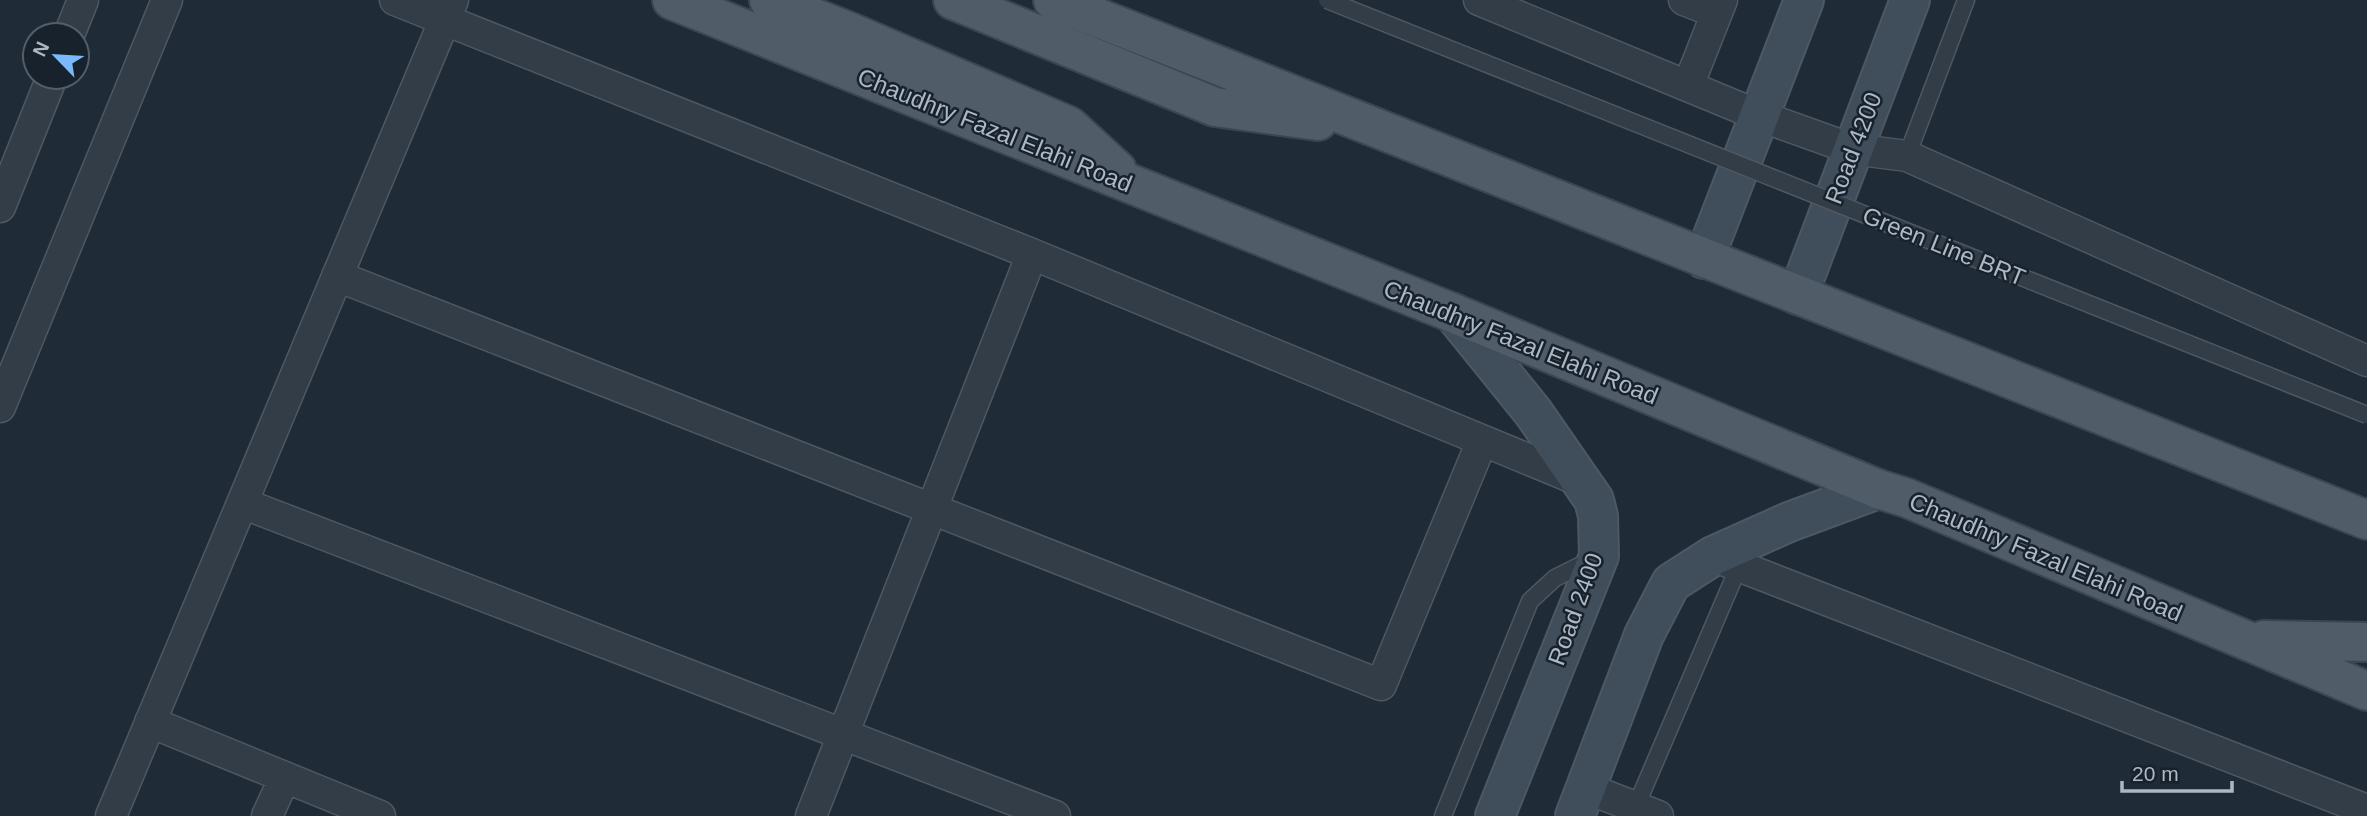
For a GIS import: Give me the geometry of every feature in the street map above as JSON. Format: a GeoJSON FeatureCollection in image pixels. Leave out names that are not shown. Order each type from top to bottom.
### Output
{"type":"FeatureCollection","features":[{"type":"Feature","properties":{"kind":"main road","name":"Chaudhry Fazal Elahi Road"},"geometry":{"type":"LineString","coordinates":[[672,0],[1453,313],[1878,489],[1919,503],[2367,691]]}},
{"type":"Feature","properties":{"kind":"main road"},"geometry":{"type":"LineString","coordinates":[[769,0],[1069,126],[1136,187]]}},
{"type":"Feature","properties":{"kind":"main road"},"geometry":{"type":"LineString","coordinates":[[953,0],[1215,107],[1379,130]]}},
{"type":"Feature","properties":{"kind":"main road"},"geometry":{"type":"LineString","coordinates":[[1053,0],[2367,520]]}},
{"type":"Feature","properties":{"kind":"main road"},"geometry":{"type":"LineString","coordinates":[[1704,259],[1804,0]]}},
{"type":"Feature","properties":{"kind":"main road","name":"Road 4200"},"geometry":{"type":"LineString","coordinates":[[1798,295],[1910,0]]}},
{"type":"Feature","properties":{"kind":"main road","name":"Road 2400"},"geometry":{"type":"LineString","coordinates":[[1453,313],[1532,412],[1583,482],[1594,500],[1598,516],[1598,556],[1495,816]]}},
{"type":"Feature","properties":{"kind":"main road"},"geometry":{"type":"LineString","coordinates":[[1580,802],[1644,635],[1671,583],[1726,561],[1789,522],[1878,489]]}},
{"type":"Feature","properties":{"kind":"main road"},"geometry":{"type":"LineString","coordinates":[[2243,639],[2367,642]]}},
{"type":"Feature","properties":{"kind":"street"},"geometry":{"type":"LineString","coordinates":[[75,21],[83,0]]}},
{"type":"Feature","properties":{"kind":"street"},"geometry":{"type":"LineString","coordinates":[[0,407],[167,0]]}},
{"type":"Feature","properties":{"kind":"street"},"geometry":{"type":"LineString","coordinates":[[395,0],[449,10],[1583,482]]}},
{"type":"Feature","properties":{"kind":"street"},"geometry":{"type":"LineString","coordinates":[[1479,0],[1759,116],[1852,149],[1907,156],[2367,361]]}},
{"type":"Feature","properties":{"kind":"street"},"geometry":{"type":"LineString","coordinates":[[1684,0],[1719,7],[1688,86]]}},
{"type":"Feature","properties":{"kind":"street"},"geometry":{"type":"LineString","coordinates":[[111,816],[449,10]]}},
{"type":"Feature","properties":{"kind":"street"},"geometry":{"type":"LineString","coordinates":[[0,207],[46,91]]}},
{"type":"Feature","properties":{"kind":"street"},"geometry":{"type":"LineString","coordinates":[[811,816],[1032,254]]}},
{"type":"Feature","properties":{"kind":"street"},"geometry":{"type":"LineString","coordinates":[[337,276],[1381,685],[1482,441]]}},
{"type":"Feature","properties":{"kind":"street"},"geometry":{"type":"LineString","coordinates":[[242,503],[1055,816]]}},
{"type":"Feature","properties":{"kind":"street"},"geometry":{"type":"LineString","coordinates":[[1726,561],[2335,808],[2367,810]]}},
{"type":"Feature","properties":{"kind":"street"},"geometry":{"type":"LineString","coordinates":[[150,722],[380,816]]}},
{"type":"Feature","properties":{"kind":"street"},"geometry":{"type":"LineString","coordinates":[[267,816],[285,778]]}},
{"type":"Feature","properties":{"kind":"street"},"geometry":{"type":"LineString","coordinates":[[1580,802],[1642,813]]}},
{"type":"Feature","properties":{"kind":"lane","name":"Green Line BRT"},"geometry":{"type":"LineString","coordinates":[[1326,0],[2367,415]]}},
{"type":"Feature","properties":{"kind":"lane"},"geometry":{"type":"LineString","coordinates":[[1907,156],[1966,0]]}},
{"type":"Feature","properties":{"kind":"lane"},"geometry":{"type":"LineString","coordinates":[[1443,816],[1530,601],[1555,578],[1598,556]]}},
{"type":"Feature","properties":{"kind":"lane"},"geometry":{"type":"LineString","coordinates":[[1642,813],[1726,561]]}}]}
